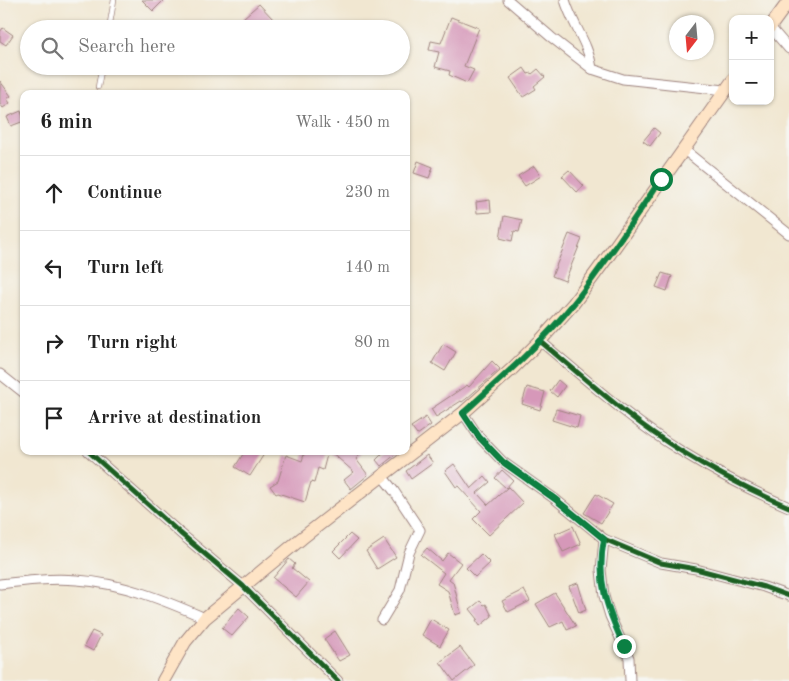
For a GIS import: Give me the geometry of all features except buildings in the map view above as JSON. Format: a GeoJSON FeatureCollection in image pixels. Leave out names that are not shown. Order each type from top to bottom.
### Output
{"type":"FeatureCollection","features":[{"type":"Feature","properties":{"kind":"main road"},"geometry":{"type":"LineString","coordinates":[[774,22],[789,1]]}},
{"type":"Feature","properties":{"kind":"main road"},"geometry":{"type":"LineString","coordinates":[[410,454],[463,413],[512,370],[540,341],[578,297],[729,85]]}},
{"type":"Feature","properties":{"kind":"main road"},"geometry":{"type":"LineString","coordinates":[[163,681],[184,642],[205,618],[409,455]]}},
{"type":"Feature","properties":{"kind":"street"},"geometry":{"type":"LineString","coordinates":[[508,0],[592,69],[624,79],[729,85]]}},
{"type":"Feature","properties":{"kind":"street"},"geometry":{"type":"LineString","coordinates":[[565,0],[591,57],[592,69]]}},
{"type":"Feature","properties":{"kind":"street"},"geometry":{"type":"LineString","coordinates":[[774,32],[789,49]]}},
{"type":"Feature","properties":{"kind":"street"},"geometry":{"type":"LineString","coordinates":[[683,149],[789,234]]}},
{"type":"Feature","properties":{"kind":"street"},"geometry":{"type":"LineString","coordinates":[[540,341],[628,414],[680,451],[789,507]]}},
{"type":"Feature","properties":{"kind":"street"},"geometry":{"type":"LineString","coordinates":[[0,374],[20,390]]}},
{"type":"Feature","properties":{"kind":"street"},"geometry":{"type":"LineString","coordinates":[[463,413],[479,437],[503,462],[555,499],[604,539],[661,563],[696,569],[764,587],[789,596]]}},
{"type":"Feature","properties":{"kind":"street"},"geometry":{"type":"LineString","coordinates":[[92,455],[243,586],[338,681]]}},
{"type":"Feature","properties":{"kind":"street"},"geometry":{"type":"LineString","coordinates":[[382,476],[420,530],[409,553],[400,590],[382,620]]}},
{"type":"Feature","properties":{"kind":"street"},"geometry":{"type":"LineString","coordinates":[[604,539],[601,570],[604,596],[610,616],[629,658],[630,681]]}},
{"type":"Feature","properties":{"kind":"street"},"geometry":{"type":"LineString","coordinates":[[0,584],[36,580],[76,580],[105,583],[155,597],[205,618]]}},
{"type":"Feature","properties":{"kind":"lane"},"geometry":{"type":"LineString","coordinates":[[111,20],[114,0]]}},
{"type":"Feature","properties":{"kind":"lane"},"geometry":{"type":"LineString","coordinates":[[98,87],[100,75]]}},
{"type":"Feature","properties":{"kind":"cycle path"},"geometry":{"type":"LineString","coordinates":[[540,341],[609,399],[662,439],[720,474],[789,507]]}},
{"type":"Feature","properties":{"kind":"cycle path"},"geometry":{"type":"LineString","coordinates":[[463,413],[479,437],[503,462],[555,499],[604,539],[661,563],[696,569],[764,587],[789,596]]}},
{"type":"Feature","properties":{"kind":"cycle path"},"geometry":{"type":"LineString","coordinates":[[92,455],[243,586],[338,681]]}},
{"type":"Feature","properties":{"kind":"route"},"geometry":{"type":"LineString","coordinates":[[624,646],[610,616],[604,596],[601,570],[604,539],[555,499],[503,462],[479,437],[463,413],[512,370],[573,304],[661,179]]}}]}
